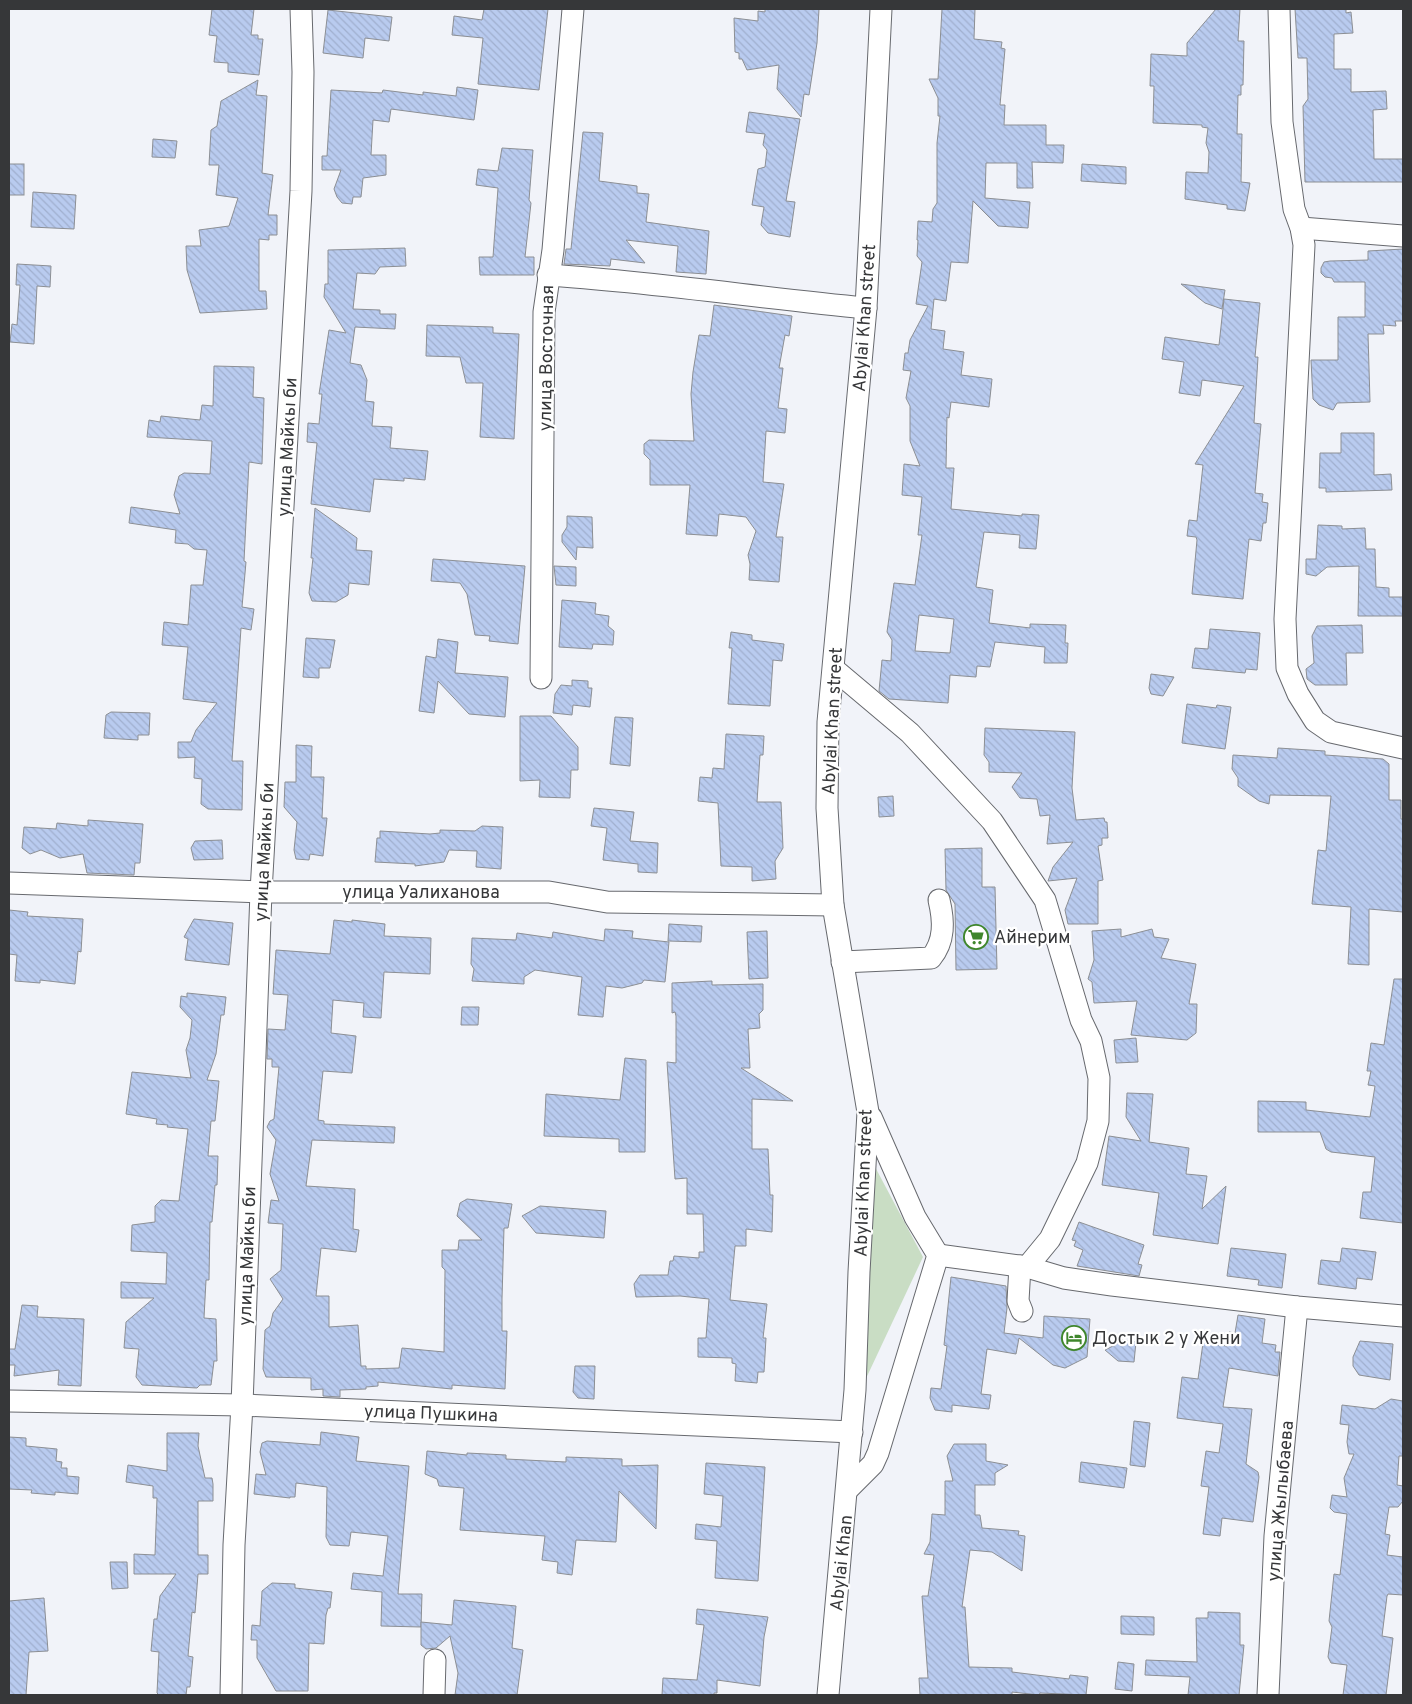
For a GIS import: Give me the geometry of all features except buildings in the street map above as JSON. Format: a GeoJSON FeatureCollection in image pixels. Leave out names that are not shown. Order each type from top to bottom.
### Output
{"type":"FeatureCollection","features":[{"type":"Feature","properties":{"kind":"street","name":"улица Майкы би"},"geometry":{"type":"LineString","coordinates":[[231,1695],[234,1545],[242,1405],[260,892],[301,191],[303,72],[300,9]]}},
{"type":"Feature","properties":{"kind":"street","name":"улица Восточная"},"geometry":{"type":"LineString","coordinates":[[541,678],[544,312],[553,250],[573,9]]}},
{"type":"Feature","properties":{"kind":"street","name":"Abylai Khan street"},"geometry":{"type":"LineString","coordinates":[[852,1432],[868,1112],[833,905],[827,808],[828,722],[866,308],[881,9]]}},
{"type":"Feature","properties":{"kind":"street"},"geometry":{"type":"LineString","coordinates":[[1279,9],[1282,122],[1294,209],[1301,228],[1304,245],[1285,619],[1287,668],[1298,694],[1314,722],[1331,732],[1403,748]]}},
{"type":"Feature","properties":{"kind":"street"},"geometry":{"type":"LineString","coordinates":[[1301,228],[1403,236]]}},
{"type":"Feature","properties":{"kind":"street"},"geometry":{"type":"LineString","coordinates":[[548,275],[636,281],[794,302],[866,308]]}},
{"type":"Feature","properties":{"kind":"street"},"geometry":{"type":"LineString","coordinates":[[834,670],[910,734],[992,821],[1045,900],[1082,1020],[1091,1041],[1099,1078],[1098,1122],[1087,1163],[1050,1239],[1024,1267],[1018,1301],[1022,1312]]}},
{"type":"Feature","properties":{"kind":"street","name":"улица Уалиханова"},"geometry":{"type":"LineString","coordinates":[[9,884],[260,892],[549,892],[607,902],[833,905]]}},
{"type":"Feature","properties":{"kind":"street"},"geometry":{"type":"LineString","coordinates":[[842,962],[931,958],[940,947],[943,931],[939,900]]}},
{"type":"Feature","properties":{"kind":"street"},"geometry":{"type":"LineString","coordinates":[[847,1490],[873,1464],[878,1453],[938,1255],[915,1217],[868,1112]]}},
{"type":"Feature","properties":{"kind":"street"},"geometry":{"type":"LineString","coordinates":[[938,1255],[1024,1267],[1064,1278],[1297,1307],[1403,1316]]}},
{"type":"Feature","properties":{"kind":"street","name":"улица Жылыбаева"},"geometry":{"type":"LineString","coordinates":[[1268,1695],[1275,1536],[1297,1307]]}},
{"type":"Feature","properties":{"kind":"street","name":"улица Пушкина"},"geometry":{"type":"LineString","coordinates":[[9,1401],[242,1405],[852,1432]]}},
{"type":"Feature","properties":{"kind":"street","name":"Abylai Khan"},"geometry":{"type":"LineString","coordinates":[[828,1695],[852,1432]]}},
{"type":"Feature","properties":{"kind":"street"},"geometry":{"type":"LineString","coordinates":[[434,1695],[435,1660]]}},
{"type":"Feature","properties":{"kind":"green space"},"geometry":{"type":"Polygon","coordinates":[[[874,1165],[923,1257],[862,1387],[874,1165]]]}},
{"type":"Feature","properties":{"kind":"place","name":"Айнерим"},"geometry":{"type":"Point","coordinates":[976,937]}},
{"type":"Feature","properties":{"kind":"place","name":"Достык 2 у Жени"},"geometry":{"type":"Point","coordinates":[1074,1338]}}]}
